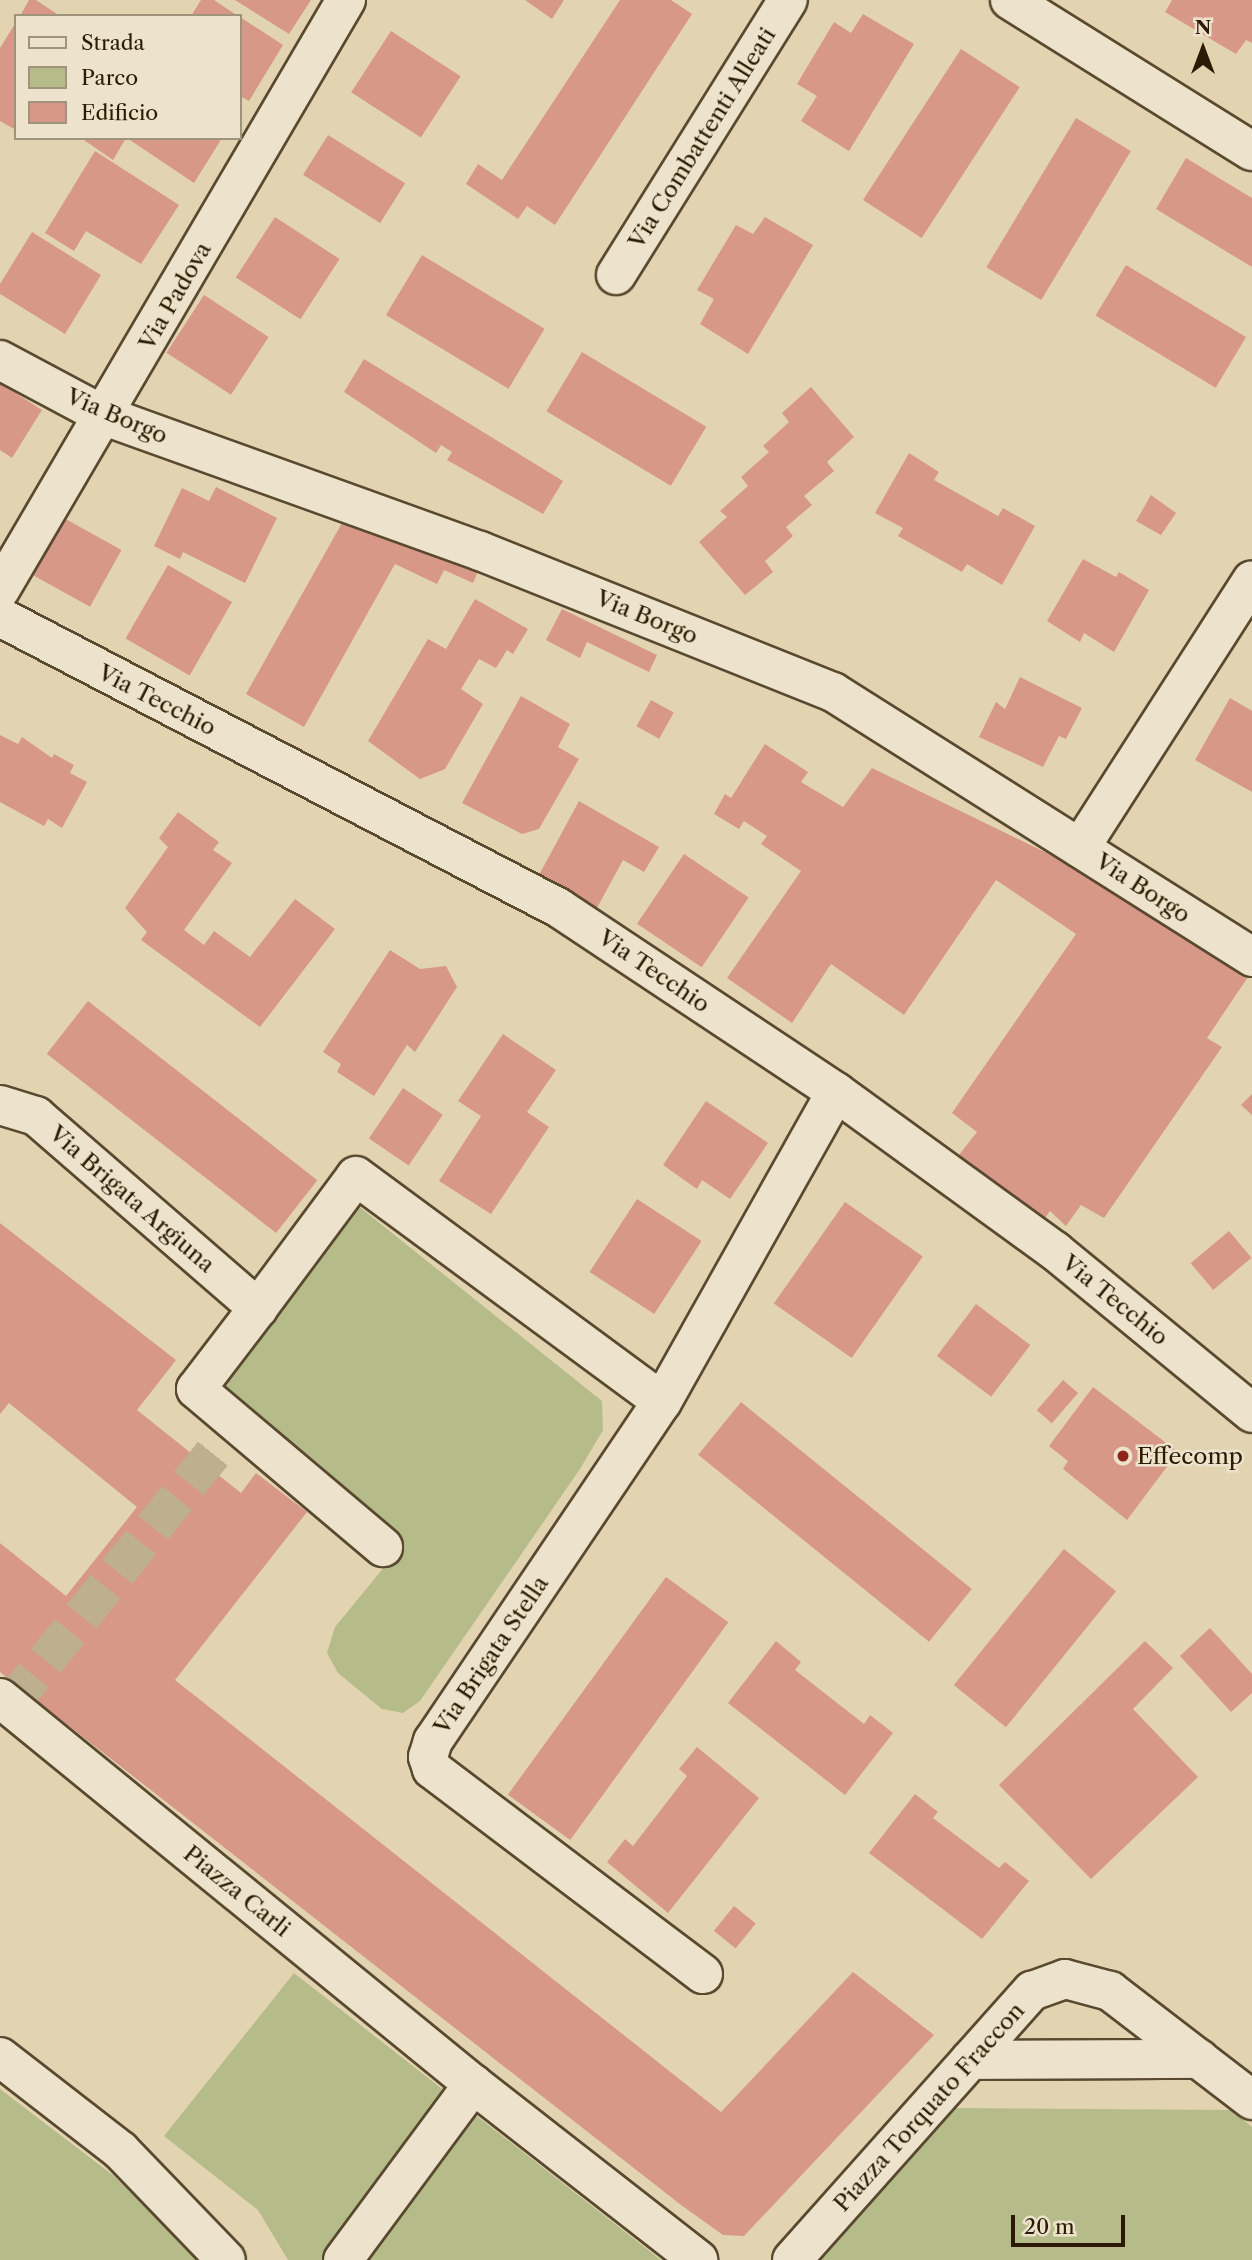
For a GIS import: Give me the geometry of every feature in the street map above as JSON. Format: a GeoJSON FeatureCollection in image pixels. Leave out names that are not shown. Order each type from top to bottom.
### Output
{"type":"FeatureCollection","features":[{"type":"Feature","properties":{"kind":"street","name":"Via Padova"},"geometry":{"type":"LineString","coordinates":[[0,590],[105,416],[346,0]]}},
{"type":"Feature","properties":{"kind":"street","name":"Via Combattenti Alleati"},"geometry":{"type":"LineString","coordinates":[[616,275],[788,0]]}},
{"type":"Feature","properties":{"kind":"street"},"geometry":{"type":"LineString","coordinates":[[1010,0],[1252,151]]}},
{"type":"Feature","properties":{"kind":"street","name":"Via Borgo"},"geometry":{"type":"LineString","coordinates":[[0,360],[105,416],[480,551],[833,692],[1252,957]]}},
{"type":"Feature","properties":{"kind":"street"},"geometry":{"type":"LineString","coordinates":[[1080,848],[1252,580]]}},
{"type":"Feature","properties":{"kind":"street","name":"Via Tecchio"},"geometry":{"type":"LineString","coordinates":[[0,617],[559,908],[836,1092],[1055,1251],[1252,1413]]}},
{"type":"Feature","properties":{"kind":"street","name":"Via Brigata Stella"},"geometry":{"type":"LineString","coordinates":[[703,1974],[432,1769],[428,1757],[433,1741],[662,1402],[836,1092]]}},
{"type":"Feature","properties":{"kind":"street","name":"Via Brigata Argiuna"},"geometry":{"type":"LineString","coordinates":[[0,1105],[36,1116],[258,1308]]}},
{"type":"Feature","properties":{"kind":"street"},"geometry":{"type":"LineString","coordinates":[[383,1547],[196,1390],[356,1176],[662,1402]]}},
{"type":"Feature","properties":{"kind":"street","name":"Piazza Carli"},"geometry":{"type":"LineString","coordinates":[[0,1698],[473,2084],[698,2260]]}},
{"type":"Feature","properties":{"kind":"street","name":"Piazza Torquato Fraccon"},"geometry":{"type":"LineString","coordinates":[[792,2260],[1032,1992],[1065,1979],[1110,1991],[1252,2100]]}},
{"type":"Feature","properties":{"kind":"street"},"geometry":{"type":"LineString","coordinates":[[0,2057],[121,2151],[226,2260]]}},
{"type":"Feature","properties":{"kind":"street"},"geometry":{"type":"LineString","coordinates":[[970,2060],[1199,2059]]}},
{"type":"Feature","properties":{"kind":"street"},"geometry":{"type":"LineString","coordinates":[[343,2260],[473,2084]]}},
{"type":"Feature","properties":{"kind":"green space"},"geometry":{"type":"Polygon","coordinates":[[[352,1201],[602,1401],[603,1430],[580,1469],[420,1701],[403,1713],[382,1709],[338,1673],[327,1653],[335,1627],[404,1543],[220,1395],[218,1375],[352,1201]]]}},
{"type":"Feature","properties":{"kind":"green space"},"geometry":{"type":"Polygon","coordinates":[[[294,1973],[661,2260],[288,2260],[258,2210],[164,2136],[294,1973]]]}},
{"type":"Feature","properties":{"kind":"green space"},"geometry":{"type":"Polygon","coordinates":[[[0,2089],[114,2176],[200,2260],[0,2260],[0,2089]]]}},
{"type":"Feature","properties":{"kind":"green space"},"geometry":{"type":"Polygon","coordinates":[[[952,2108],[1231,2110],[1252,2127],[1252,2260],[821,2260],[952,2108]]]}},
{"type":"Feature","properties":{"kind":"building"},"geometry":{"type":"Polygon","coordinates":[[[29,0],[36,0],[57,14],[21,14],[29,0]]]}},
{"type":"Feature","properties":{"kind":"building"},"geometry":{"type":"Polygon","coordinates":[[[201,0],[214,0],[235,14],[192,14],[201,0]]]}},
{"type":"Feature","properties":{"kind":"building"},"geometry":{"type":"Polygon","coordinates":[[[235,0],[311,0],[289,34],[235,0]]]}},
{"type":"Feature","properties":{"kind":"building"},"geometry":{"type":"Polygon","coordinates":[[[525,0],[564,0],[552,19],[525,0]]]}},
{"type":"Feature","properties":{"kind":"building"},"geometry":{"type":"Polygon","coordinates":[[[620,0],[671,0],[692,14],[555,225],[527,206],[518,219],[466,184],[478,164],[502,180],[620,0]]]}},
{"type":"Feature","properties":{"kind":"building"},"geometry":{"type":"Polygon","coordinates":[[[1172,0],[1252,0],[1252,43],[1246,40],[1236,54],[1165,12],[1172,0]]]}},
{"type":"Feature","properties":{"kind":"building"},"geometry":{"type":"Polygon","coordinates":[[[863,14],[914,44],[849,151],[801,121],[817,96],[797,84],[834,22],[851,33],[863,14]]]}},
{"type":"Feature","properties":{"kind":"building"},"geometry":{"type":"Polygon","coordinates":[[[242,18],[283,45],[249,101],[242,97],[242,18]]]}},
{"type":"Feature","properties":{"kind":"building"},"geometry":{"type":"Polygon","coordinates":[[[14,25],[14,129],[0,121],[0,48],[14,25]]]}},
{"type":"Feature","properties":{"kind":"building"},"geometry":{"type":"Polygon","coordinates":[[[391,31],[461,76],[421,137],[351,92],[391,31]]]}},
{"type":"Feature","properties":{"kind":"building"},"geometry":{"type":"Polygon","coordinates":[[[961,49],[1020,87],[922,238],[863,200],[961,49]]]}},
{"type":"Feature","properties":{"kind":"building"},"geometry":{"type":"Polygon","coordinates":[[[1076,118],[1131,151],[1041,300],[986,267],[1076,118]]]}},
{"type":"Feature","properties":{"kind":"building"},"geometry":{"type":"Polygon","coordinates":[[[328,135],[405,183],[380,223],[303,175],[328,135]]]}},
{"type":"Feature","properties":{"kind":"building"},"geometry":{"type":"Polygon","coordinates":[[[84,140],[125,140],[113,160],[84,140]]]}},
{"type":"Feature","properties":{"kind":"building"},"geometry":{"type":"Polygon","coordinates":[[[130,140],[221,140],[194,183],[130,140]]]}},
{"type":"Feature","properties":{"kind":"building"},"geometry":{"type":"Polygon","coordinates":[[[95,151],[179,205],[141,264],[86,231],[74,251],[45,233],[95,151]]]}},
{"type":"Feature","properties":{"kind":"building"},"geometry":{"type":"Polygon","coordinates":[[[1186,158],[1252,198],[1252,267],[1156,209],[1186,158]]]}},
{"type":"Feature","properties":{"kind":"building"},"geometry":{"type":"Polygon","coordinates":[[[275,217],[340,259],[300,319],[236,277],[275,217]]]}},
{"type":"Feature","properties":{"kind":"building"},"geometry":{"type":"Polygon","coordinates":[[[765,217],[813,245],[748,354],[700,324],[714,299],[697,290],[736,225],[753,234],[765,217]]]}},
{"type":"Feature","properties":{"kind":"building"},"geometry":{"type":"Polygon","coordinates":[[[32,232],[101,275],[65,334],[0,294],[0,284],[32,232]]]}},
{"type":"Feature","properties":{"kind":"building"},"geometry":{"type":"Polygon","coordinates":[[[422,255],[545,329],[509,389],[386,315],[422,255]]]}},
{"type":"Feature","properties":{"kind":"building"},"geometry":{"type":"Polygon","coordinates":[[[1126,265],[1246,337],[1216,388],[1096,316],[1126,265]]]}},
{"type":"Feature","properties":{"kind":"building"},"geometry":{"type":"Polygon","coordinates":[[[204,295],[269,337],[231,395],[166,353],[204,295]]]}},
{"type":"Feature","properties":{"kind":"building"},"geometry":{"type":"Polygon","coordinates":[[[582,352],[706,427],[671,486],[546,411],[582,352]]]}},
{"type":"Feature","properties":{"kind":"building"},"geometry":{"type":"Polygon","coordinates":[[[364,359],[563,481],[543,514],[447,460],[452,452],[441,445],[436,453],[344,392],[364,359]]]}},
{"type":"Feature","properties":{"kind":"building"},"geometry":{"type":"Polygon","coordinates":[[[0,383],[42,410],[12,458],[0,450],[0,383]]]}},
{"type":"Feature","properties":{"kind":"building"},"geometry":{"type":"Polygon","coordinates":[[[811,387],[854,437],[827,462],[834,471],[804,496],[812,505],[786,527],[793,536],[765,561],[773,572],[745,595],[699,542],[727,517],[720,511],[748,486],[741,477],[769,452],[763,446],[789,422],[782,413],[811,387]]]}},
{"type":"Feature","properties":{"kind":"building"},"geometry":{"type":"Polygon","coordinates":[[[909,453],[939,472],[934,480],[998,516],[1003,508],[1035,526],[1002,585],[967,564],[962,572],[898,536],[903,528],[875,513],[909,453]]]}},
{"type":"Feature","properties":{"kind":"building"},"geometry":{"type":"Polygon","coordinates":[[[216,487],[277,518],[245,583],[183,552],[180,559],[154,546],[182,488],[209,501],[216,487]]]}},
{"type":"Feature","properties":{"kind":"building"},"geometry":{"type":"Polygon","coordinates":[[[1151,495],[1176,513],[1161,535],[1136,521],[1151,495]]]}},
{"type":"Feature","properties":{"kind":"building"},"geometry":{"type":"Polygon","coordinates":[[[347,514],[479,569],[473,583],[444,570],[437,584],[395,564],[304,727],[246,694],[347,514]]]}},
{"type":"Feature","properties":{"kind":"building"},"geometry":{"type":"Polygon","coordinates":[[[62,517],[121,550],[90,607],[30,574],[62,517]]]}},
{"type":"Feature","properties":{"kind":"building"},"geometry":{"type":"Polygon","coordinates":[[[1083,559],[1116,577],[1119,572],[1149,590],[1114,652],[1084,633],[1080,642],[1047,621],[1083,559]]]}},
{"type":"Feature","properties":{"kind":"building"},"geometry":{"type":"Polygon","coordinates":[[[168,565],[232,602],[190,676],[126,639],[168,565]]]}},
{"type":"Feature","properties":{"kind":"building"},"geometry":{"type":"Polygon","coordinates":[[[475,599],[528,629],[513,654],[507,650],[496,668],[479,659],[461,689],[483,704],[445,769],[420,779],[368,741],[428,639],[446,649],[475,599]]]}},
{"type":"Feature","properties":{"kind":"building"},"geometry":{"type":"Polygon","coordinates":[[[562,609],[657,655],[649,672],[587,642],[580,658],[546,640],[562,609]]]}},
{"type":"Feature","properties":{"kind":"building"},"geometry":{"type":"Polygon","coordinates":[[[1020,677],[1082,708],[1066,739],[1059,736],[1043,767],[979,737],[996,702],[1005,709],[1020,677]]]}},
{"type":"Feature","properties":{"kind":"building"},"geometry":{"type":"Polygon","coordinates":[[[521,696],[570,724],[558,747],[579,759],[539,829],[522,834],[462,803],[521,696]]]}},
{"type":"Feature","properties":{"kind":"building"},"geometry":{"type":"Polygon","coordinates":[[[1230,698],[1252,711],[1252,792],[1195,760],[1230,698]]]}},
{"type":"Feature","properties":{"kind":"building"},"geometry":{"type":"Polygon","coordinates":[[[651,700],[674,713],[659,739],[636,726],[651,700]]]}},
{"type":"Feature","properties":{"kind":"building"},"geometry":{"type":"Polygon","coordinates":[[[0,735],[18,744],[22,737],[52,758],[54,754],[74,765],[70,773],[87,782],[62,828],[48,819],[44,826],[0,802],[0,735]]]}},
{"type":"Feature","properties":{"kind":"building"},"geometry":{"type":"Polygon","coordinates":[[[765,744],[808,772],[801,782],[843,807],[872,768],[1117,887],[1252,971],[1207,1038],[1222,1047],[1104,1218],[1081,1205],[1066,1226],[1050,1211],[1042,1222],[955,1160],[977,1132],[952,1113],[1076,934],[996,880],[904,1015],[831,964],[792,1023],[727,978],[801,871],[761,844],[767,836],[744,821],[739,829],[714,814],[725,794],[731,798],[765,744]]]}},
{"type":"Feature","properties":{"kind":"building"},"geometry":{"type":"Polygon","coordinates":[[[579,801],[659,847],[644,872],[623,860],[597,908],[539,875],[579,801]]]}},
{"type":"Feature","properties":{"kind":"building"},"geometry":{"type":"Polygon","coordinates":[[[178,812],[219,842],[213,850],[232,863],[184,930],[204,945],[214,931],[250,957],[295,899],[335,929],[260,1027],[141,940],[147,932],[125,908],[168,847],[159,838],[178,812]]]}},
{"type":"Feature","properties":{"kind":"building"},"geometry":{"type":"Polygon","coordinates":[[[684,854],[749,898],[702,967],[637,924],[684,854]]]}},
{"type":"Feature","properties":{"kind":"building"},"geometry":{"type":"Polygon","coordinates":[[[390,950],[420,969],[446,966],[457,987],[415,1052],[407,1045],[374,1096],[337,1072],[341,1064],[323,1052],[390,950]]]}},
{"type":"Feature","properties":{"kind":"building"},"geometry":{"type":"Polygon","coordinates":[[[88,1001],[317,1180],[276,1233],[47,1054],[88,1001]]]}},
{"type":"Feature","properties":{"kind":"building"},"geometry":{"type":"Polygon","coordinates":[[[503,1034],[556,1070],[527,1112],[549,1127],[491,1214],[439,1181],[481,1116],[458,1101],[503,1034]]]}},
{"type":"Feature","properties":{"kind":"building"},"geometry":{"type":"Polygon","coordinates":[[[403,1088],[443,1115],[409,1165],[369,1139],[403,1088]]]}},
{"type":"Feature","properties":{"kind":"building"},"geometry":{"type":"Polygon","coordinates":[[[1252,1094],[1252,1115],[1241,1105],[1252,1094]]]}},
{"type":"Feature","properties":{"kind":"building"},"geometry":{"type":"Polygon","coordinates":[[[706,1101],[768,1143],[730,1199],[702,1180],[697,1189],[663,1165],[706,1101]]]}},
{"type":"Feature","properties":{"kind":"building"},"geometry":{"type":"Polygon","coordinates":[[[637,1199],[702,1241],[654,1314],[590,1272],[637,1199]]]}},
{"type":"Feature","properties":{"kind":"building"},"geometry":{"type":"Polygon","coordinates":[[[845,1202],[923,1256],[852,1358],[774,1304],[845,1202]]]}},
{"type":"Feature","properties":{"kind":"building"},"geometry":{"type":"Polygon","coordinates":[[[0,1223],[176,1360],[137,1410],[241,1493],[256,1473],[307,1512],[175,1680],[721,2112],[853,1972],[934,2035],[744,2236],[723,2235],[681,2205],[0,1672],[0,1543],[66,1596],[137,1507],[9,1403],[0,1414],[0,1223]]]}},
{"type":"Feature","properties":{"kind":"building"},"geometry":{"type":"Polygon","coordinates":[[[1229,1231],[1251,1258],[1213,1290],[1191,1263],[1229,1231]]]}},
{"type":"Feature","properties":{"kind":"building"},"geometry":{"type":"Polygon","coordinates":[[[976,1304],[1030,1345],[991,1397],[937,1356],[976,1304]]]}},
{"type":"Feature","properties":{"kind":"building"},"geometry":{"type":"Polygon","coordinates":[[[1063,1380],[1078,1393],[1052,1423],[1037,1410],[1063,1380]]]}},
{"type":"Feature","properties":{"kind":"building"},"geometry":{"type":"Polygon","coordinates":[[[1093,1387],[1178,1452],[1127,1520],[1063,1469],[1068,1461],[1049,1446],[1093,1387]]]}},
{"type":"Feature","properties":{"kind":"building"},"geometry":{"type":"Polygon","coordinates":[[[741,1402],[972,1589],[929,1642],[698,1455],[741,1402]]]}},
{"type":"Feature","properties":{"kind":"building"},"geometry":{"type":"Polygon","coordinates":[[[1064,1549],[1116,1591],[1006,1727],[954,1685],[1064,1549]]]}},
{"type":"Feature","properties":{"kind":"building"},"geometry":{"type":"Polygon","coordinates":[[[666,1577],[728,1622],[570,1840],[508,1795],[666,1577]]]}},
{"type":"Feature","properties":{"kind":"building"},"geometry":{"type":"Polygon","coordinates":[[[1210,1628],[1252,1674],[1252,1693],[1231,1712],[1180,1656],[1210,1628]]]}},
{"type":"Feature","properties":{"kind":"building"},"geometry":{"type":"Polygon","coordinates":[[[776,1641],[801,1662],[795,1670],[864,1724],[870,1715],[893,1733],[845,1795],[728,1703],[776,1641]]]}},
{"type":"Feature","properties":{"kind":"building"},"geometry":{"type":"Polygon","coordinates":[[[1145,1641],[1173,1668],[1133,1709],[1198,1777],[1091,1879],[999,1785],[1145,1641]]]}},
{"type":"Feature","properties":{"kind":"building"},"geometry":{"type":"Polygon","coordinates":[[[697,1747],[759,1798],[668,1913],[607,1862],[625,1839],[633,1846],[687,1776],[679,1769],[697,1747]]]}},
{"type":"Feature","properties":{"kind":"building"},"geometry":{"type":"Polygon","coordinates":[[[915,1794],[938,1812],[933,1818],[999,1868],[1005,1862],[1029,1881],[982,1939],[869,1853],[915,1794]]]}},
{"type":"Feature","properties":{"kind":"building"},"geometry":{"type":"Polygon","coordinates":[[[734,1906],[756,1924],[736,1948],[714,1931],[734,1906]]]}},
{"type":"Feature","properties":{"kind":"tunnel"},"geometry":{"type":"LineString","coordinates":[[10,1705],[235,1426]]}},
{"type":"Feature","properties":{"kind":"place","name":"Effecomp"},"geometry":{"type":"Point","coordinates":[1123,1456]}}]}
